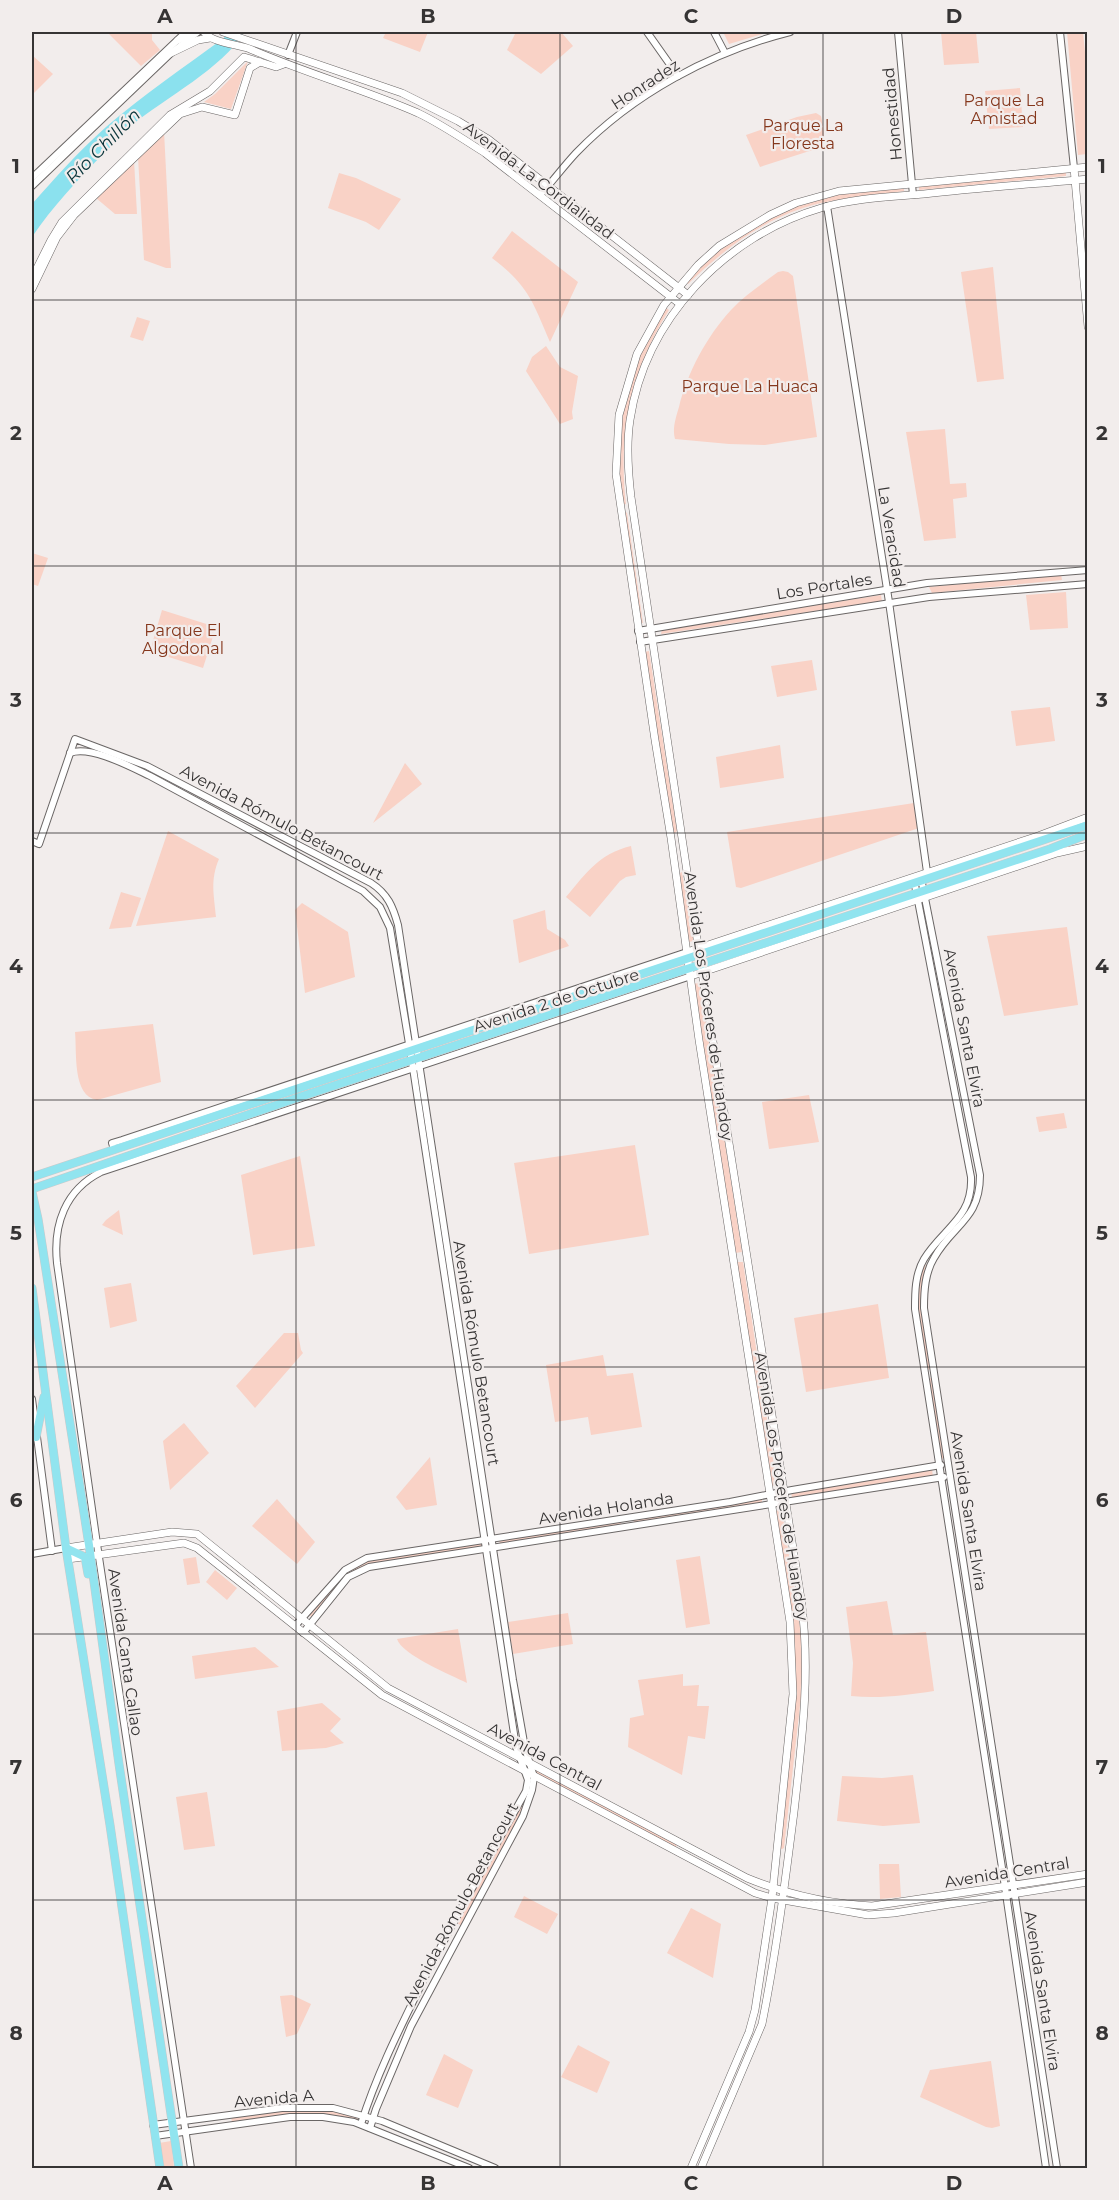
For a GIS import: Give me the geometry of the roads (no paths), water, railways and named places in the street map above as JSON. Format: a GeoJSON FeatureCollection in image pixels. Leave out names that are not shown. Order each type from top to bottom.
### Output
{"type":"FeatureCollection","features":[{"type":"Feature","properties":{"kind":"main road"},"geometry":{"type":"LineString","coordinates":[[178,40],[196,32]]}},
{"type":"Feature","properties":{"kind":"main road","name":"Avenida La Cordialidad"},"geometry":{"type":"LineString","coordinates":[[204,32],[214,39],[288,54],[402,93],[429,106],[488,139],[688,295]]}},
{"type":"Feature","properties":{"kind":"main road","name":"Avenida La Cordialidad"},"geometry":{"type":"LineString","coordinates":[[223,32],[284,64],[420,114],[472,144],[680,304]]}},
{"type":"Feature","properties":{"kind":"main road"},"geometry":{"type":"LineString","coordinates":[[171,53],[198,40],[214,39]]}},
{"type":"Feature","properties":{"kind":"main road"},"geometry":{"type":"LineString","coordinates":[[32,278],[62,222],[170,116],[210,91],[240,59],[249,57],[276,67],[284,64],[288,54]]}},
{"type":"Feature","properties":{"kind":"main road"},"geometry":{"type":"LineString","coordinates":[[32,289],[57,237],[74,215],[180,114],[202,107],[235,114],[250,68],[260,62]]}},
{"type":"Feature","properties":{"kind":"main road","name":"Avenida Los Próceres de Huandoy"},"geometry":{"type":"LineString","coordinates":[[691,2169],[749,2032],[760,1981],[773,1889],[793,1694],[793,1668],[790,1622],[616,474],[619,415],[637,354],[648,330],[670,297],[698,265],[719,246],[744,229],[796,203],[839,191],[912,182],[1088,167]]}},
{"type":"Feature","properties":{"kind":"main road"},"geometry":{"type":"LineString","coordinates":[[1074,168],[1088,327]]}},
{"type":"Feature","properties":{"kind":"main road","name":"Avenida Los Próceres de Huandoy"},"geometry":{"type":"LineString","coordinates":[[701,2169],[762,2024],[783,1896],[803,1732],[805,1663],[803,1612],[699,952],[632,507],[628,459],[629,429],[634,402],[648,359],[680,304],[704,276],[747,241],[790,219],[827,206],[868,199],[1088,179]]}},
{"type":"Feature","properties":{"kind":"main road"},"geometry":{"type":"LineString","coordinates":[[621,508],[632,507]]}},
{"type":"Feature","properties":{"kind":"main road","name":"Avenida 2 de Octubre"},"geometry":{"type":"LineString","coordinates":[[1066,830],[1088,817]]}},
{"type":"Feature","properties":{"kind":"main road","name":"Avenida 2 de Octubre"},"geometry":{"type":"LineString","coordinates":[[32,1177],[113,1146],[920,878],[1066,830],[1088,825]]}},
{"type":"Feature","properties":{"kind":"main road","name":"Avenida 2 de Octubre"},"geometry":{"type":"LineString","coordinates":[[32,1190],[922,895],[1088,834]]}},
{"type":"Feature","properties":{"kind":"main road","name":"Avenida 2 de Octubre"},"geometry":{"type":"LineString","coordinates":[[922,895],[1067,850],[1088,846]]}},
{"type":"Feature","properties":{"kind":"main road"},"geometry":{"type":"LineString","coordinates":[[38,1219],[39,1198],[43,1187],[48,1183]]}},
{"type":"Feature","properties":{"kind":"main road","name":"Avenida Canta Callao"},"geometry":{"type":"LineString","coordinates":[[32,1190],[93,1544],[91,1556],[95,1597],[179,2169]]}},
{"type":"Feature","properties":{"kind":"main road"},"geometry":{"type":"LineString","coordinates":[[32,1288],[66,1548],[112,1837],[160,2169]]}},
{"type":"Feature","properties":{"kind":"main road"},"geometry":{"type":"LineString","coordinates":[[34,1440],[46,1387]]}},
{"type":"Feature","properties":{"kind":"main road","name":"Avenida Central"},"geometry":{"type":"LineString","coordinates":[[66,1548],[172,1532],[197,1534],[388,1688],[783,1896]]}},
{"type":"Feature","properties":{"kind":"main road","name":"Avenida Central"},"geometry":{"type":"LineString","coordinates":[[68,1559],[184,1543],[197,1548],[382,1695],[755,1893],[772,1898],[783,1896],[872,1906],[1088,1882]]}},
{"type":"Feature","properties":{"kind":"main road"},"geometry":{"type":"LineString","coordinates":[[66,1548],[91,1556]]}},
{"type":"Feature","properties":{"kind":"main road","name":"Avenida Central"},"geometry":{"type":"LineString","coordinates":[[1009,1890],[1088,1874]]}},
{"type":"Feature","properties":{"kind":"street"},"geometry":{"type":"LineString","coordinates":[[32,177],[186,32]]}},
{"type":"Feature","properties":{"kind":"street"},"geometry":{"type":"LineString","coordinates":[[32,186],[171,53],[196,32]]}},
{"type":"Feature","properties":{"kind":"street"},"geometry":{"type":"LineString","coordinates":[[288,54],[297,32]]}},
{"type":"Feature","properties":{"kind":"street"},"geometry":{"type":"LineString","coordinates":[[647,32],[678,76]]}},
{"type":"Feature","properties":{"kind":"street"},"geometry":{"type":"LineString","coordinates":[[714,32],[724,53]]}},
{"type":"Feature","properties":{"kind":"street","name":"Honradez"},"geometry":{"type":"LineString","coordinates":[[540,195],[576,153],[605,127],[626,110],[678,76],[724,53],[790,32]]}},
{"type":"Feature","properties":{"kind":"street","name":"Honestidad"},"geometry":{"type":"LineString","coordinates":[[898,32],[914,195]]}},
{"type":"Feature","properties":{"kind":"street"},"geometry":{"type":"LineString","coordinates":[[1060,32],[1074,168]]}},
{"type":"Feature","properties":{"kind":"street","name":"La Veracidad"},"geometry":{"type":"LineString","coordinates":[[827,206],[889,602],[920,878]]}},
{"type":"Feature","properties":{"kind":"street","name":"Los Portales"},"geometry":{"type":"LineString","coordinates":[[638,631],[927,583],[1088,570]]}},
{"type":"Feature","properties":{"kind":"street","name":"Los Portales"},"geometry":{"type":"LineString","coordinates":[[640,642],[889,602],[1088,584]]}},
{"type":"Feature","properties":{"kind":"street","name":"Avenida Rómulo Betancourt"},"geometry":{"type":"LineString","coordinates":[[70,753],[75,739],[147,766],[380,889],[389,900],[398,925],[413,1047]]}},
{"type":"Feature","properties":{"kind":"street","name":"Avenida Rómulo Betancourt"},"geometry":{"type":"LineString","coordinates":[[70,753],[82,750],[124,764],[150,776],[372,897],[387,918],[390,928],[416,1064],[494,1547],[513,1680],[529,1763],[534,1777],[523,1816],[413,2023],[370,2128]]}},
{"type":"Feature","properties":{"kind":"street"},"geometry":{"type":"LineString","coordinates":[[32,841],[39,844],[70,753]]}},
{"type":"Feature","properties":{"kind":"street","name":"Avenida Santa Elvira"},"geometry":{"type":"LineString","coordinates":[[920,878],[940,1023],[972,1190],[963,1213],[924,1258],[916,1286],[915,1310],[961,1605],[1057,2169]]}},
{"type":"Feature","properties":{"kind":"street","name":"Avenida Santa Elvira"},"geometry":{"type":"LineString","coordinates":[[922,895],[980,1175],[979,1192],[972,1211],[935,1256],[924,1287],[924,1308],[970,1604],[1046,2169]]}},
{"type":"Feature","properties":{"kind":"street","name":"Avenida 2 de Octubre"},"geometry":{"type":"LineString","coordinates":[[113,1146],[122,1140],[413,1047]]}},
{"type":"Feature","properties":{"kind":"street","name":"Avenida Rómulo Betancourt"},"geometry":{"type":"LineString","coordinates":[[361,2124],[377,2076],[397,2033],[450,1929],[526,1791],[528,1780],[519,1758],[485,1549],[416,1064]]}},
{"type":"Feature","properties":{"kind":"street","name":"Avenida 2 de Octubre"},"geometry":{"type":"LineString","coordinates":[[118,1166],[416,1064]]}},
{"type":"Feature","properties":{"kind":"street","name":"Avenida Canta Callao"},"geometry":{"type":"LineString","coordinates":[[93,1544],[56,1241],[60,1219],[74,1192],[90,1177],[118,1166]]}},
{"type":"Feature","properties":{"kind":"street"},"geometry":{"type":"LineString","coordinates":[[32,1399],[34,1440],[52,1551]]}},
{"type":"Feature","properties":{"kind":"street","name":"Avenida Holanda"},"geometry":{"type":"LineString","coordinates":[[295,1626],[345,1570],[360,1561],[948,1464]]}},
{"type":"Feature","properties":{"kind":"street","name":"Avenida Holanda"},"geometry":{"type":"LineString","coordinates":[[303,1633],[343,1582],[360,1570],[950,1476]]}},
{"type":"Feature","properties":{"kind":"street","name":"Avenida Central"},"geometry":{"type":"LineString","coordinates":[[32,1554],[66,1548]]}},
{"type":"Feature","properties":{"kind":"street","name":"Avenida Canta Callao"},"geometry":{"type":"LineString","coordinates":[[91,1556],[191,2169]]}},
{"type":"Feature","properties":{"kind":"street"},"geometry":{"type":"LineString","coordinates":[[961,1605],[970,1604]]}},
{"type":"Feature","properties":{"kind":"street","name":"Avenida A"},"geometry":{"type":"LineString","coordinates":[[153,2125],[282,2108],[309,2106],[333,2108],[373,2118],[495,2169]]}},
{"type":"Feature","properties":{"kind":"street","name":"Avenida A"},"geometry":{"type":"LineString","coordinates":[[155,2136],[306,2116],[337,2118],[361,2124],[469,2169]]}},
{"type":"Feature","properties":{"kind":"water","name":"Río Chillón"},"geometry":{"type":"Polygon","coordinates":[[[227,32],[244,32],[235,45],[208,70],[128,128],[66,194],[32,237],[32,204],[68,165],[120,115],[224,38],[227,32]]]}},
{"type":"Feature","properties":{"kind":"park label","name":"Parque La Amistad"},"geometry":{"type":"Point","coordinates":[1004,109]}},
{"type":"Feature","properties":{"kind":"park label","name":"Parque La Floresta"},"geometry":{"type":"Point","coordinates":[803,134]}},
{"type":"Feature","properties":{"kind":"park label","name":"Parque La Huaca"},"geometry":{"type":"Point","coordinates":[750,386]}},
{"type":"Feature","properties":{"kind":"park label","name":"Parque El Algodonal"},"geometry":{"type":"Point","coordinates":[183,639]}}]}
